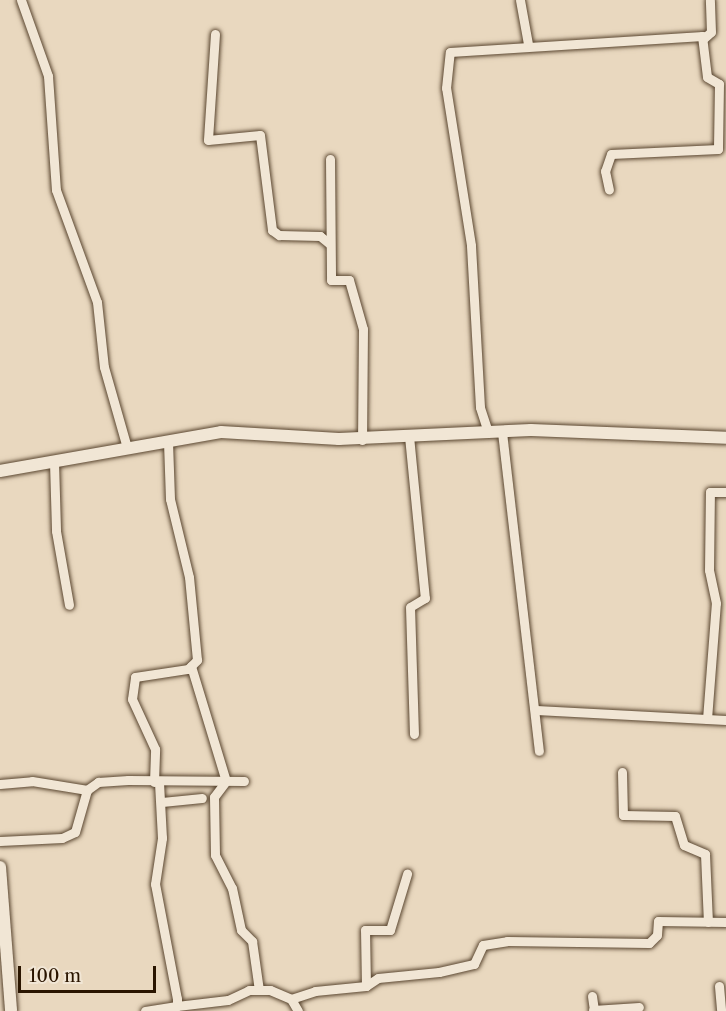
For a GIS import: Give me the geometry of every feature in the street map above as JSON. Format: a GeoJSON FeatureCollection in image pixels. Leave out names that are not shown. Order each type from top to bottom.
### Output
{"type":"FeatureCollection","features":[{"type":"Feature","properties":{"kind":"street"},"geometry":{"type":"LineString","coordinates":[[21,0],[50,85],[56,190],[97,302],[104,367],[127,448]]}},
{"type":"Feature","properties":{"kind":"street"},"geometry":{"type":"LineString","coordinates":[[520,0],[528,44]]}},
{"type":"Feature","properties":{"kind":"street"},"geometry":{"type":"LineString","coordinates":[[488,432],[480,407],[471,245],[446,66],[456,49],[528,44],[704,38],[711,32],[710,0]]}},
{"type":"Feature","properties":{"kind":"street"},"geometry":{"type":"LineString","coordinates":[[215,34],[208,140],[260,135],[272,230],[279,235],[320,236],[330,244]]}},
{"type":"Feature","properties":{"kind":"street"},"geometry":{"type":"LineString","coordinates":[[609,190],[604,171],[611,154],[718,149],[719,84],[707,76],[704,38]]}},
{"type":"Feature","properties":{"kind":"street"},"geometry":{"type":"LineString","coordinates":[[330,159],[331,279],[349,280],[363,329],[362,440]]}},
{"type":"Feature","properties":{"kind":"street"},"geometry":{"type":"LineString","coordinates":[[0,471],[221,432],[362,440],[488,432],[726,438]]}},
{"type":"Feature","properties":{"kind":"street"},"geometry":{"type":"LineString","coordinates":[[502,432],[513,564],[531,648],[539,751]]}},
{"type":"Feature","properties":{"kind":"street"},"geometry":{"type":"LineString","coordinates":[[408,436],[425,598],[411,607],[414,734]]}},
{"type":"Feature","properties":{"kind":"street"},"geometry":{"type":"LineString","coordinates":[[168,442],[170,500],[189,577],[197,660],[191,666],[135,677],[132,699],[155,749],[156,782],[162,802],[155,884],[177,1006]]}},
{"type":"Feature","properties":{"kind":"street"},"geometry":{"type":"LineString","coordinates":[[54,462],[56,531],[69,604]]}},
{"type":"Feature","properties":{"kind":"street"},"geometry":{"type":"LineString","coordinates":[[707,719],[721,603],[709,570],[710,492],[726,492]]}},
{"type":"Feature","properties":{"kind":"street"},"geometry":{"type":"LineString","coordinates":[[191,666],[226,781]]}},
{"type":"Feature","properties":{"kind":"street"},"geometry":{"type":"LineString","coordinates":[[536,710],[726,720]]}},
{"type":"Feature","properties":{"kind":"street"},"geometry":{"type":"LineString","coordinates":[[622,772],[623,814],[675,816],[684,845],[705,854],[708,922]]}},
{"type":"Feature","properties":{"kind":"street"},"geometry":{"type":"LineString","coordinates":[[0,784],[32,781],[87,790]]}},
{"type":"Feature","properties":{"kind":"street"},"geometry":{"type":"LineString","coordinates":[[226,781],[214,796],[215,855],[232,888],[241,930],[252,941],[259,990]]}},
{"type":"Feature","properties":{"kind":"street"},"geometry":{"type":"LineString","coordinates":[[0,841],[63,838],[75,832],[87,790],[98,782],[244,781]]}},
{"type":"Feature","properties":{"kind":"street"},"geometry":{"type":"LineString","coordinates":[[162,802],[202,798]]}},
{"type":"Feature","properties":{"kind":"street"},"geometry":{"type":"LineString","coordinates":[[0,867],[11,1011]]}},
{"type":"Feature","properties":{"kind":"street"},"geometry":{"type":"LineString","coordinates":[[366,986],[365,930],[390,930],[407,874]]}},
{"type":"Feature","properties":{"kind":"street"},"geometry":{"type":"LineString","coordinates":[[145,1011],[207,1004],[259,990],[291,999],[315,991],[366,986],[378,978],[474,964],[483,945],[557,939],[650,943],[657,935],[657,921],[726,922]]}},
{"type":"Feature","properties":{"kind":"street"},"geometry":{"type":"LineString","coordinates":[[719,986],[721,1011]]}},
{"type":"Feature","properties":{"kind":"street"},"geometry":{"type":"LineString","coordinates":[[592,996],[593,1011],[639,1006]]}},
{"type":"Feature","properties":{"kind":"street"},"geometry":{"type":"LineString","coordinates":[[291,999],[298,1011]]}}]}
